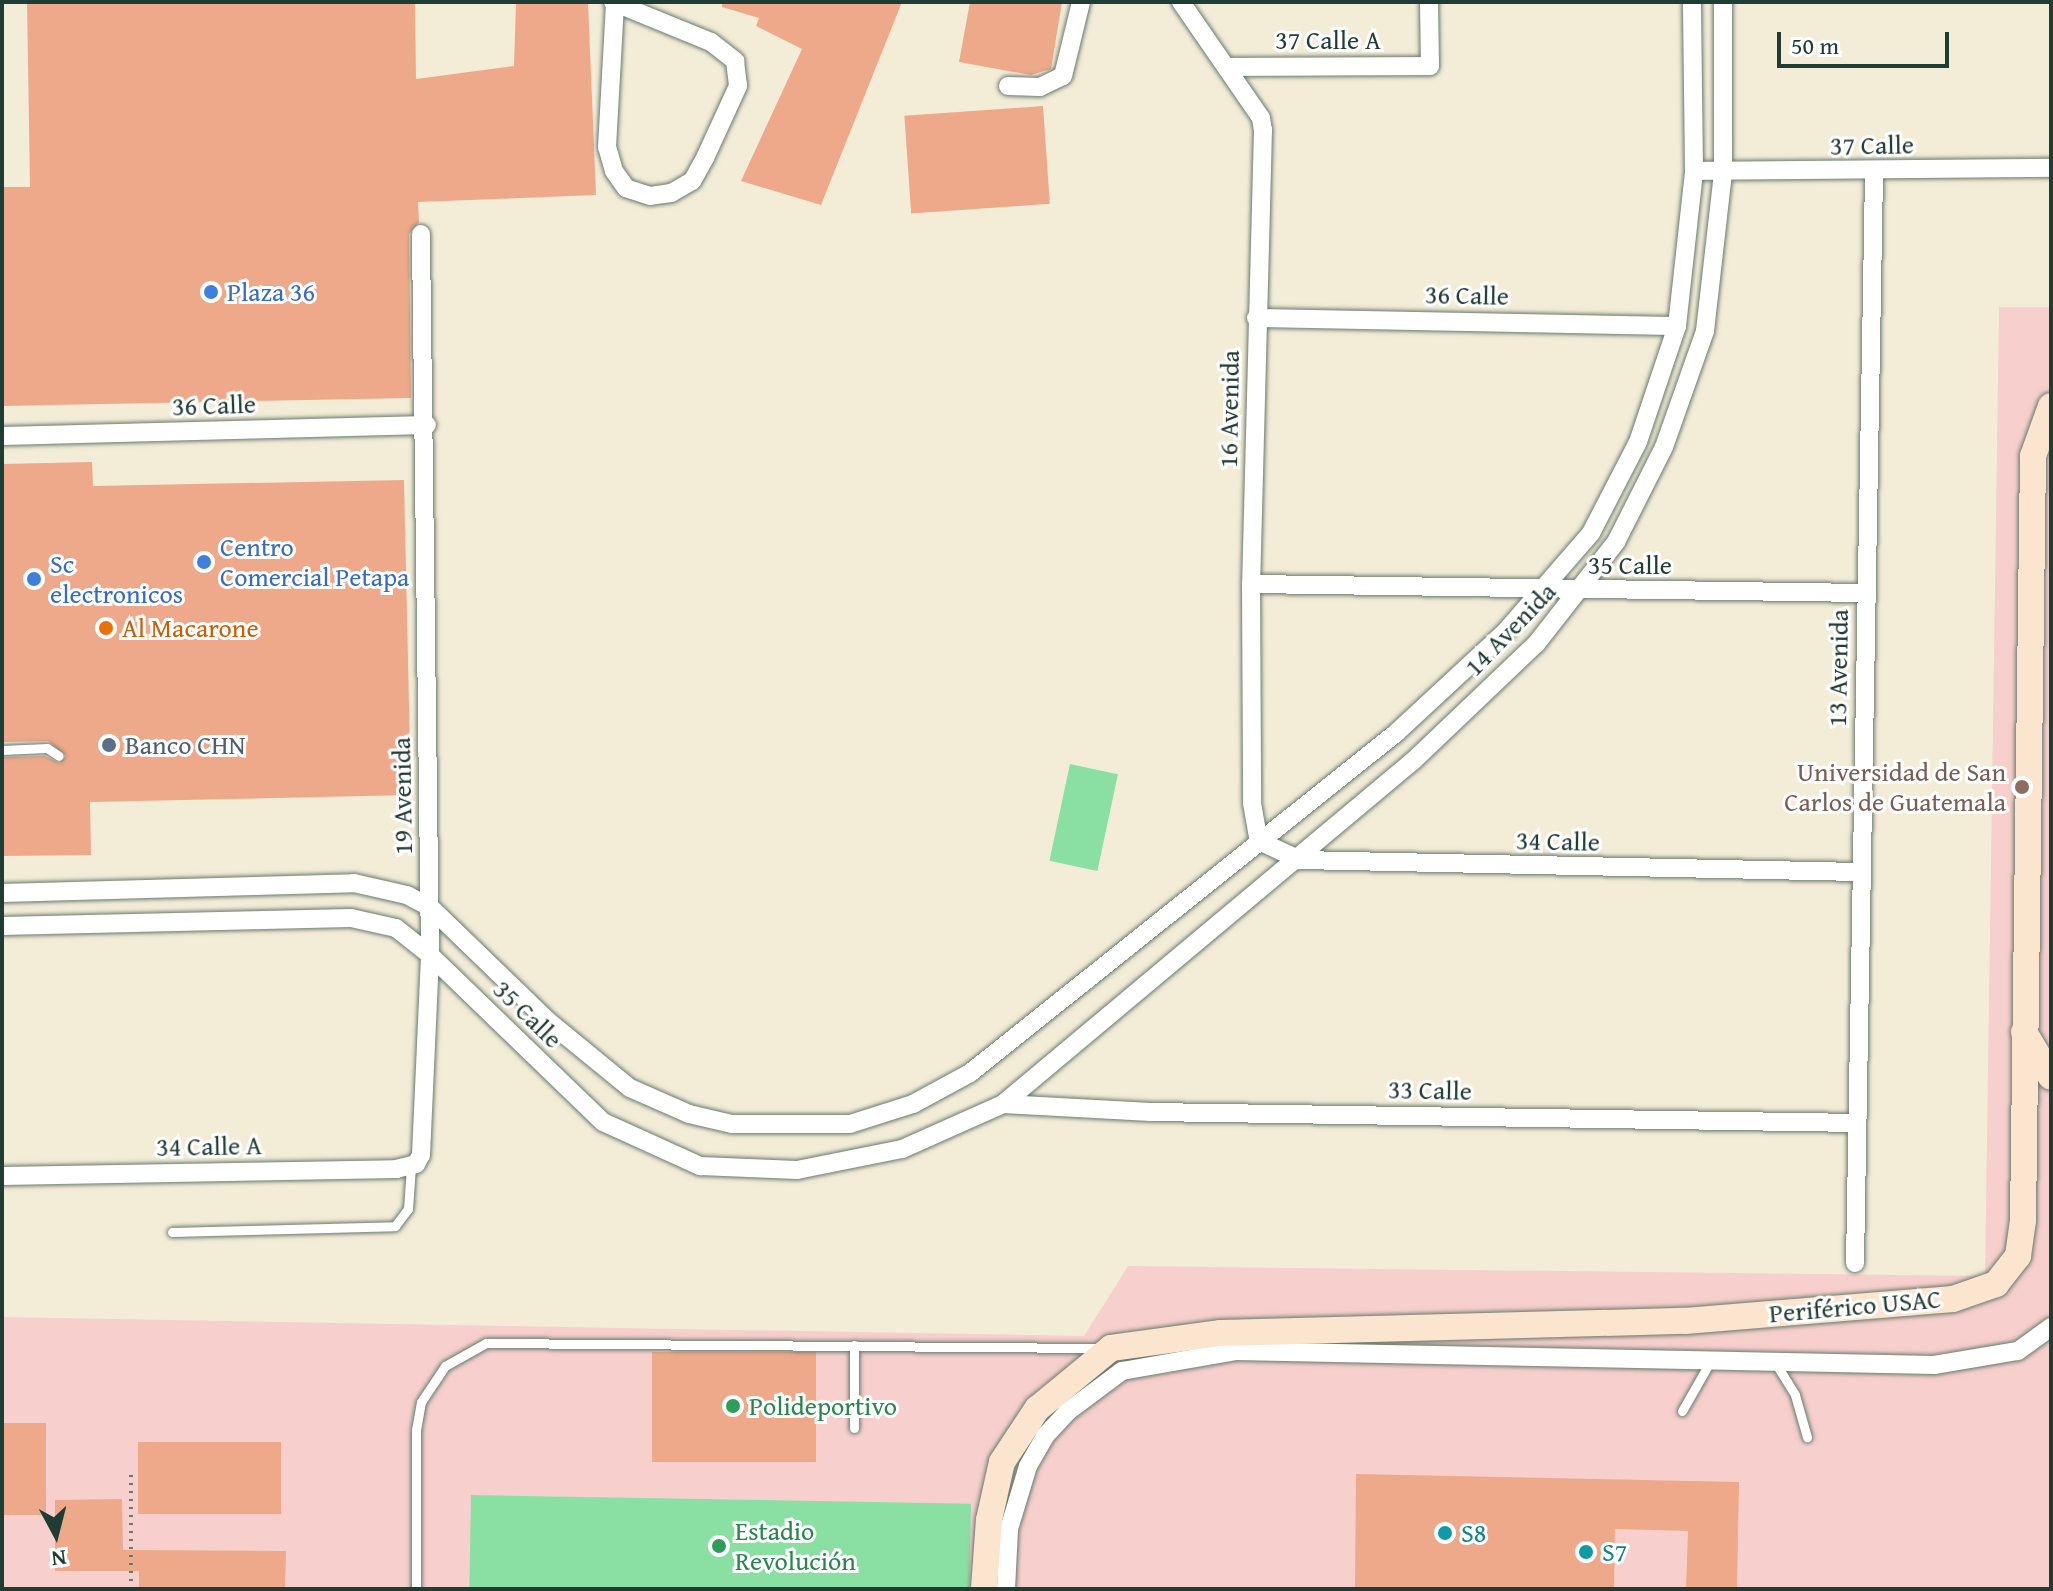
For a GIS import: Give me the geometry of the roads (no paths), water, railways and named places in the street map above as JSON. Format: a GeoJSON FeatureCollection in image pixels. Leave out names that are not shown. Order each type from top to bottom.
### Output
{"type":"FeatureCollection","features":[{"type":"Feature","properties":{"kind":"street"},"geometry":{"type":"LineString","coordinates":[[1008,86],[1040,87],[1063,76],[1081,2]]}},
{"type":"Feature","properties":{"kind":"street","name":"16 Avenida"},"geometry":{"type":"LineString","coordinates":[[1181,2],[1226,67],[1263,130],[1251,584],[1252,803],[1259,841]]}},
{"type":"Feature","properties":{"kind":"street","name":"37 Calle A"},"geometry":{"type":"LineString","coordinates":[[1226,67],[1430,66],[1429,2]]}},
{"type":"Feature","properties":{"kind":"street","name":"14 Avenida"},"geometry":{"type":"LineString","coordinates":[[970,1073],[1396,733],[1544,591],[1591,533],[1638,442],[1677,326],[1694,171],[1692,2]]}},
{"type":"Feature","properties":{"kind":"street","name":"14 Avenida"},"geometry":{"type":"LineString","coordinates":[[1003,1104],[1300,860],[1491,687],[1582,590],[1616,542],[1664,447],[1705,331],[1723,172],[1723,2]]}},
{"type":"Feature","properties":{"kind":"street"},"geometry":{"type":"LineString","coordinates":[[614,3],[711,42],[735,61],[738,86],[705,158],[692,181],[671,193],[650,196],[626,188],[610,159],[614,3]]}},
{"type":"Feature","properties":{"kind":"street","name":"37 Calle"},"geometry":{"type":"LineString","coordinates":[[1694,171],[2051,168]]}},
{"type":"Feature","properties":{"kind":"street","name":"13 Avenida"},"geometry":{"type":"LineString","coordinates":[[1855,1263],[1874,171]]}},
{"type":"Feature","properties":{"kind":"street","name":"19 Avenida"},"geometry":{"type":"LineString","coordinates":[[413,1165],[424,1144],[430,955],[423,528],[427,425],[421,234]]}},
{"type":"Feature","properties":{"kind":"street","name":"36 Calle"},"geometry":{"type":"LineString","coordinates":[[1256,318],[1677,326]]}},
{"type":"Feature","properties":{"kind":"street","name":"Periférico USAC"},"geometry":{"type":"LineString","coordinates":[[1111,1348],[1221,1333],[1685,1321],[1953,1299],[1996,1284],[2018,1256],[2023,1220],[2022,1029],[2033,456],[2051,406]]}},
{"type":"Feature","properties":{"kind":"street","name":"36 Calle"},"geometry":{"type":"LineString","coordinates":[[2,436],[427,425]]}},
{"type":"Feature","properties":{"kind":"street","name":"35 Calle"},"geometry":{"type":"LineString","coordinates":[[1251,584],[1544,591],[1865,593]]}},
{"type":"Feature","properties":{"kind":"street"},"geometry":{"type":"LineString","coordinates":[[2028,736],[2051,703]]}},
{"type":"Feature","properties":{"kind":"street","name":"34 Calle"},"geometry":{"type":"LineString","coordinates":[[1259,841],[1300,860],[1861,872]]}},
{"type":"Feature","properties":{"kind":"street","name":"35 Calle"},"geometry":{"type":"LineString","coordinates":[[2,893],[354,883],[407,895],[430,907],[548,1021],[630,1088],[689,1114],[732,1124],[850,1124],[913,1104],[970,1073]]}},
{"type":"Feature","properties":{"kind":"street","name":"35 Calle"},"geometry":{"type":"LineString","coordinates":[[2,926],[351,918],[396,928],[430,955],[603,1122],[700,1166],[797,1170],[902,1149],[1003,1104]]}},
{"type":"Feature","properties":{"kind":"street"},"geometry":{"type":"LineString","coordinates":[[2022,1029],[2051,1077]]}},
{"type":"Feature","properties":{"kind":"street","name":"33 Calle"},"geometry":{"type":"LineString","coordinates":[[1003,1104],[1151,1112],[1856,1123]]}},
{"type":"Feature","properties":{"kind":"street","name":"34 Calle A"},"geometry":{"type":"LineString","coordinates":[[2,1176],[413,1165]]}},
{"type":"Feature","properties":{"kind":"street","name":"Periférico USAC"},"geometry":{"type":"LineString","coordinates":[[1006,1589],[1009,1529],[1028,1466],[1045,1436],[1067,1412],[1122,1371],[1235,1351],[1710,1362],[1979,1362],[2018,1351],[2051,1327]]}},
{"type":"Feature","properties":{"kind":"street"},"geometry":{"type":"LineString","coordinates":[[984,1589],[989,1520],[1002,1462],[1037,1409],[1111,1348]]}},
{"type":"Feature","properties":{"kind":"lane"},"geometry":{"type":"LineString","coordinates":[[2,750],[47,748],[59,756]]}},
{"type":"Feature","properties":{"kind":"lane"},"geometry":{"type":"LineString","coordinates":[[172,1232],[395,1226],[408,1209],[413,1165]]}},
{"type":"Feature","properties":{"kind":"lane"},"geometry":{"type":"LineString","coordinates":[[416,1589],[416,1430],[421,1402],[445,1366],[473,1348],[499,1341],[1111,1348]]}},
{"type":"Feature","properties":{"kind":"lane"},"geometry":{"type":"LineString","coordinates":[[854,1345],[854,1428]]}},
{"type":"Feature","properties":{"kind":"lane"},"geometry":{"type":"LineString","coordinates":[[1772,1361],[1787,1374],[1807,1437]]}},
{"type":"Feature","properties":{"kind":"lane"},"geometry":{"type":"LineString","coordinates":[[1682,1411],[1710,1362]]}},
{"type":"Feature","properties":{"kind":"place","name":"Plaza 36"},"geometry":{"type":"Point","coordinates":[211,292]}},
{"type":"Feature","properties":{"kind":"place","name":"Centro Comercial Petapa"},"geometry":{"type":"Point","coordinates":[204,562]}},
{"type":"Feature","properties":{"kind":"place","name":"Sc electronicos"},"geometry":{"type":"Point","coordinates":[34,579]}},
{"type":"Feature","properties":{"kind":"place","name":"Al Macarone"},"geometry":{"type":"Point","coordinates":[106,628]}},
{"type":"Feature","properties":{"kind":"place","name":"Banco CHN"},"geometry":{"type":"Point","coordinates":[109,745]}},
{"type":"Feature","properties":{"kind":"place","name":"Universidad de San Carlos de Guatemala"},"geometry":{"type":"Point","coordinates":[2022,787]}},
{"type":"Feature","properties":{"kind":"place","name":"Polideportivo"},"geometry":{"type":"Point","coordinates":[733,1406]}},
{"type":"Feature","properties":{"kind":"place","name":"S8"},"geometry":{"type":"Point","coordinates":[1445,1533]}},
{"type":"Feature","properties":{"kind":"place","name":"Estadio Revolución"},"geometry":{"type":"Point","coordinates":[719,1546]}},
{"type":"Feature","properties":{"kind":"place","name":"S7"},"geometry":{"type":"Point","coordinates":[1586,1552]}}]}
